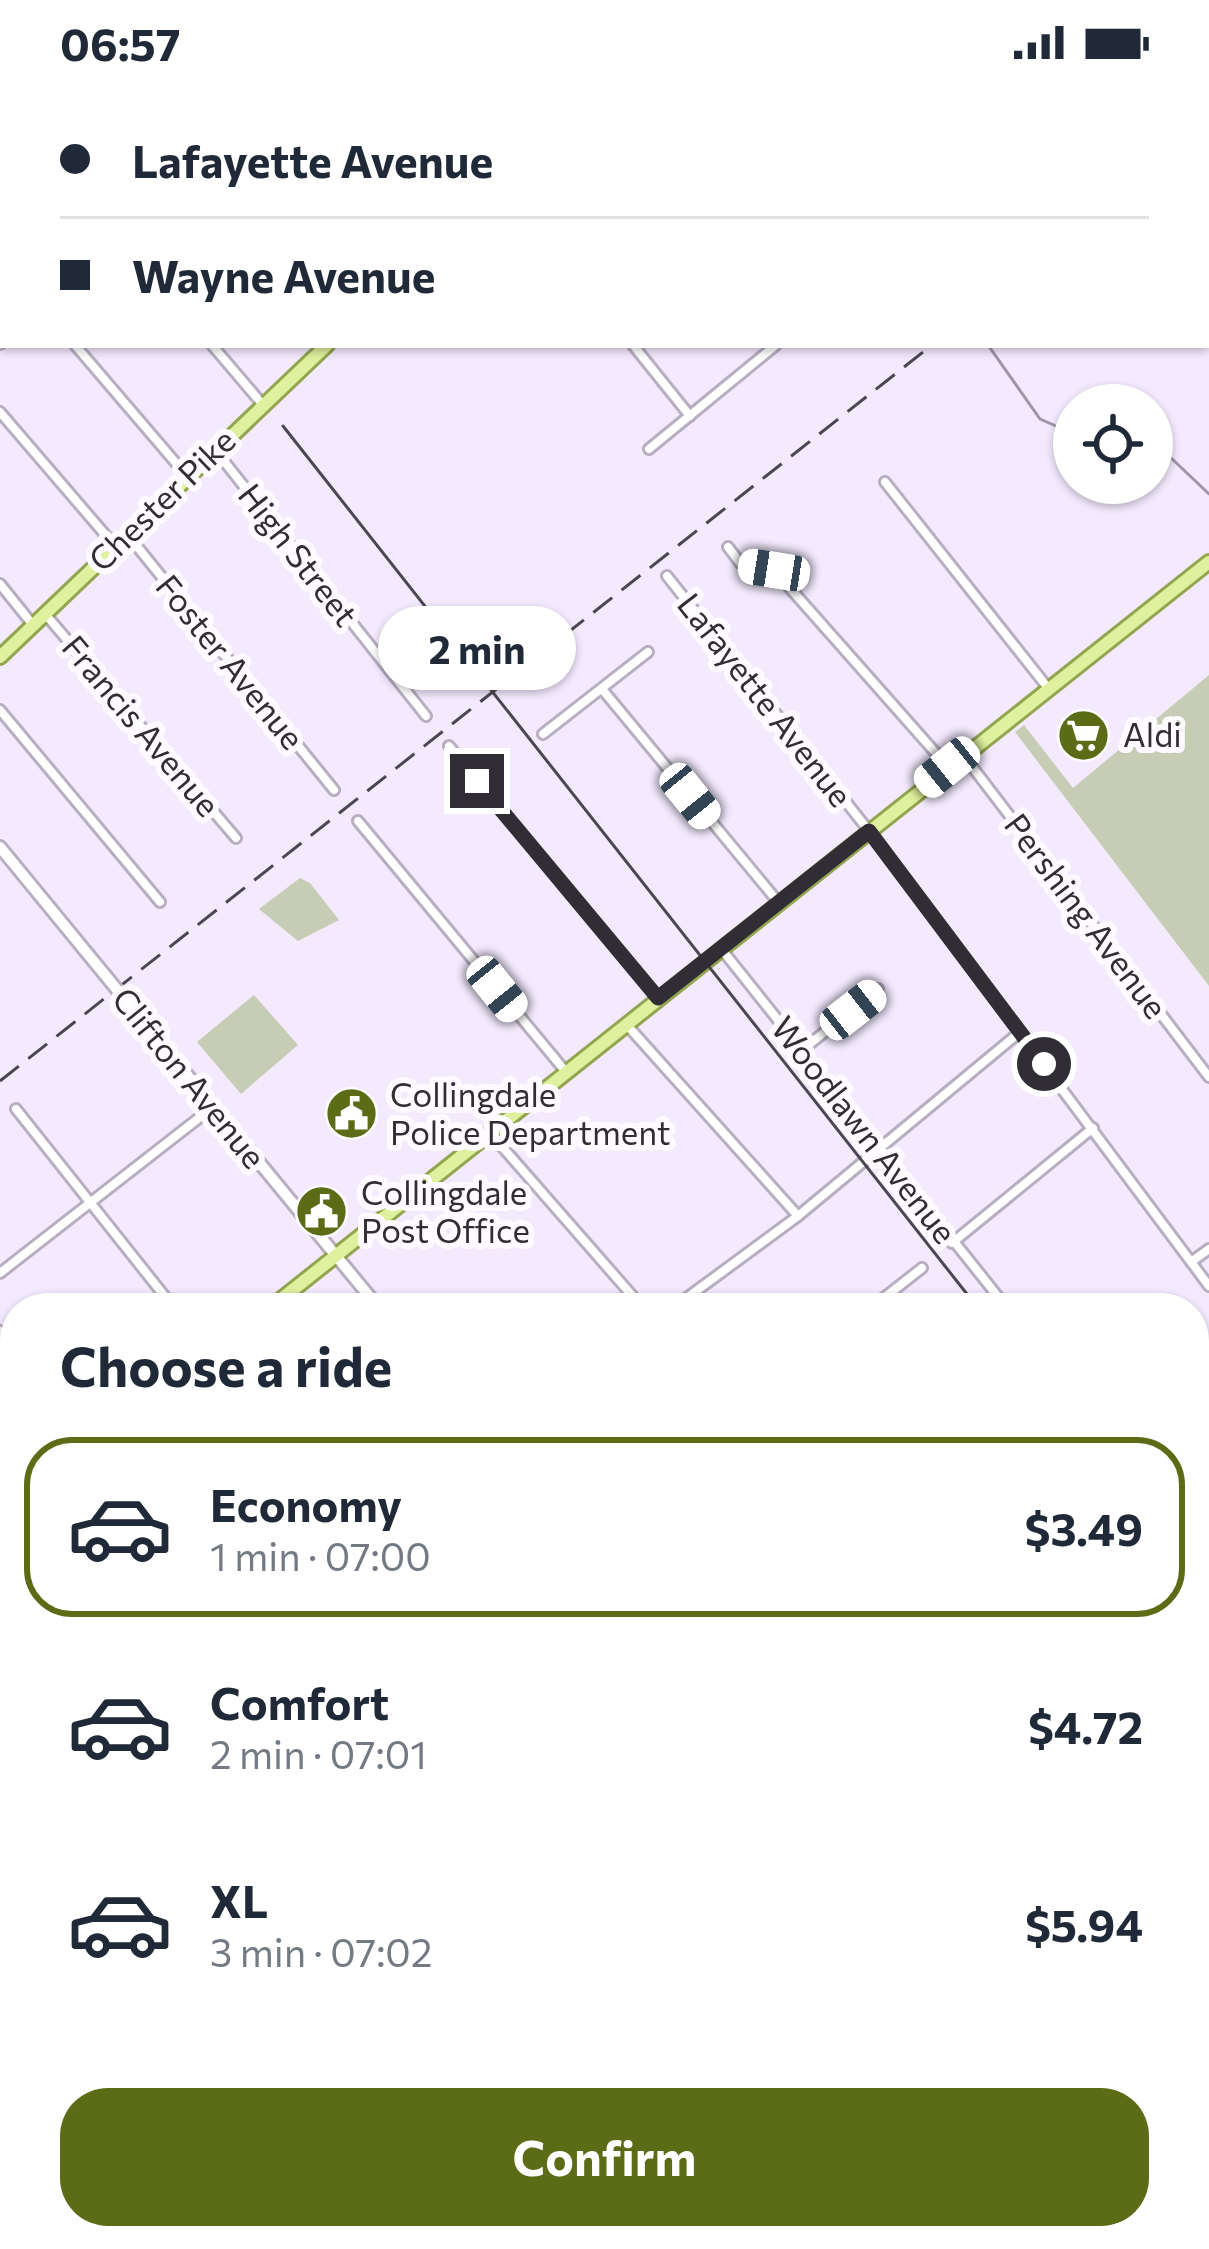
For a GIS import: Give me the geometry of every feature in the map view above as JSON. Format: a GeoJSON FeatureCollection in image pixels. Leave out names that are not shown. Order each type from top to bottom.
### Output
{"type":"FeatureCollection","features":[{"type":"Feature","properties":{"kind":"main road","name":"Chester Pike"},"geometry":{"type":"LineString","coordinates":[[0,657],[323,348]]}},
{"type":"Feature","properties":{"kind":"main road"},"geometry":{"type":"LineString","coordinates":[[290,1293],[1209,562]]}},
{"type":"Feature","properties":{"kind":"street"},"geometry":{"type":"LineString","coordinates":[[78,348],[187,476]]}},
{"type":"Feature","properties":{"kind":"street"},"geometry":{"type":"LineString","coordinates":[[215,348],[263,405]]}},
{"type":"Feature","properties":{"kind":"street"},"geometry":{"type":"LineString","coordinates":[[634,348],[690,416]]}},
{"type":"Feature","properties":{"kind":"street"},"geometry":{"type":"LineString","coordinates":[[760,348],[765,354]]}},
{"type":"Feature","properties":{"kind":"street"},"geometry":{"type":"LineString","coordinates":[[649,449],[772,348]]}},
{"type":"Feature","properties":{"kind":"street"},"geometry":{"type":"LineString","coordinates":[[0,412],[114,545]]}},
{"type":"Feature","properties":{"kind":"street","name":"High Street"},"geometry":{"type":"LineString","coordinates":[[215,450],[426,716]]}},
{"type":"Feature","properties":{"kind":"street"},"geometry":{"type":"LineString","coordinates":[[885,482],[1048,688]]}},
{"type":"Feature","properties":{"kind":"street","name":"Foster Avenue"},"geometry":{"type":"LineString","coordinates":[[126,533],[334,790]]}},
{"type":"Feature","properties":{"kind":"street"},"geometry":{"type":"LineString","coordinates":[[728,547],[741,565],[774,570],[947,767]]}},
{"type":"Feature","properties":{"kind":"street","name":"Lafayette Avenue"},"geometry":{"type":"LineString","coordinates":[[667,576],[869,831],[1209,1286]]}},
{"type":"Feature","properties":{"kind":"street"},"geometry":{"type":"LineString","coordinates":[[0,584],[33,626]]}},
{"type":"Feature","properties":{"kind":"street","name":"Francis Avenue"},"geometry":{"type":"LineString","coordinates":[[44,614],[236,838]]}},
{"type":"Feature","properties":{"kind":"street"},"geometry":{"type":"LineString","coordinates":[[543,734],[648,652]]}},
{"type":"Feature","properties":{"kind":"street"},"geometry":{"type":"LineString","coordinates":[[602,689],[778,904]]}},
{"type":"Feature","properties":{"kind":"street"},"geometry":{"type":"LineString","coordinates":[[0,710],[160,902]]}},
{"type":"Feature","properties":{"kind":"street"},"geometry":{"type":"LineString","coordinates":[[449,746],[658,998]]}},
{"type":"Feature","properties":{"kind":"street","name":"Pershing Avenue"},"geometry":{"type":"LineString","coordinates":[[963,755],[1209,1077]]}},
{"type":"Feature","properties":{"kind":"street"},"geometry":{"type":"LineString","coordinates":[[358,821],[566,1072]]}},
{"type":"Feature","properties":{"kind":"street","name":"Clifton Avenue"},"geometry":{"type":"LineString","coordinates":[[0,847],[366,1293]]}},
{"type":"Feature","properties":{"kind":"street","name":"Woodlawn Avenue"},"geometry":{"type":"LineString","coordinates":[[723,951],[994,1293]]}},
{"type":"Feature","properties":{"kind":"street"},"geometry":{"type":"LineString","coordinates":[[801,1051],[878,989]]}},
{"type":"Feature","properties":{"kind":"street"},"geometry":{"type":"LineString","coordinates":[[626,1023],[798,1216]]}},
{"type":"Feature","properties":{"kind":"street"},"geometry":{"type":"LineString","coordinates":[[693,1293],[798,1216],[1020,1032]]}},
{"type":"Feature","properties":{"kind":"street"},"geometry":{"type":"LineString","coordinates":[[0,1273],[213,1107]]}},
{"type":"Feature","properties":{"kind":"street"},"geometry":{"type":"LineString","coordinates":[[16,1109],[162,1293]]}},
{"type":"Feature","properties":{"kind":"street"},"geometry":{"type":"LineString","coordinates":[[952,1243],[1093,1128]]}},
{"type":"Feature","properties":{"kind":"street"},"geometry":{"type":"LineString","coordinates":[[490,1133],[630,1293]]}},
{"type":"Feature","properties":{"kind":"street"},"geometry":{"type":"LineString","coordinates":[[1191,1262],[1209,1249]]}},
{"type":"Feature","properties":{"kind":"street"},"geometry":{"type":"LineString","coordinates":[[890,1293],[922,1268]]}},
{"type":"Feature","properties":{"kind":"green space"},"geometry":{"type":"Polygon","coordinates":[[[1209,675],[1209,986],[1015,732],[1024,725],[1073,788],[1209,675]]]}},
{"type":"Feature","properties":{"kind":"green space"},"geometry":{"type":"Polygon","coordinates":[[[300,878],[310,883],[339,920],[298,941],[259,909],[300,878]]]}},
{"type":"Feature","properties":{"kind":"green space"},"geometry":{"type":"Polygon","coordinates":[[[254,995],[298,1045],[241,1094],[197,1042],[254,995]]]}},
{"type":"Feature","properties":{"kind":"waterway"},"geometry":{"type":"LineString","coordinates":[[990,348],[1040,419],[1053,425]]}},
{"type":"Feature","properties":{"kind":"waterway"},"geometry":{"type":"LineString","coordinates":[[1173,460],[1209,494]]}},
{"type":"Feature","properties":{"kind":"tram line"},"geometry":{"type":"LineString","coordinates":[[283,426],[966,1293]]}},
{"type":"Feature","properties":{"kind":"railway"},"geometry":{"type":"LineString","coordinates":[[0,1081],[928,348]]}},
{"type":"Feature","properties":{"kind":"place","name":"Aldi"},"geometry":{"type":"Point","coordinates":[1084,735]}},
{"type":"Feature","properties":{"kind":"place","name":"Collingdale Police Department"},"geometry":{"type":"Point","coordinates":[351,1114]}},
{"type":"Feature","properties":{"kind":"place","name":"Collingdale Post Office"},"geometry":{"type":"Point","coordinates":[322,1212]}},
{"type":"Feature","properties":{"kind":"route"},"geometry":{"type":"LineString","coordinates":[[477,781],[658,998],[869,831],[1044,1064]]}}]}
